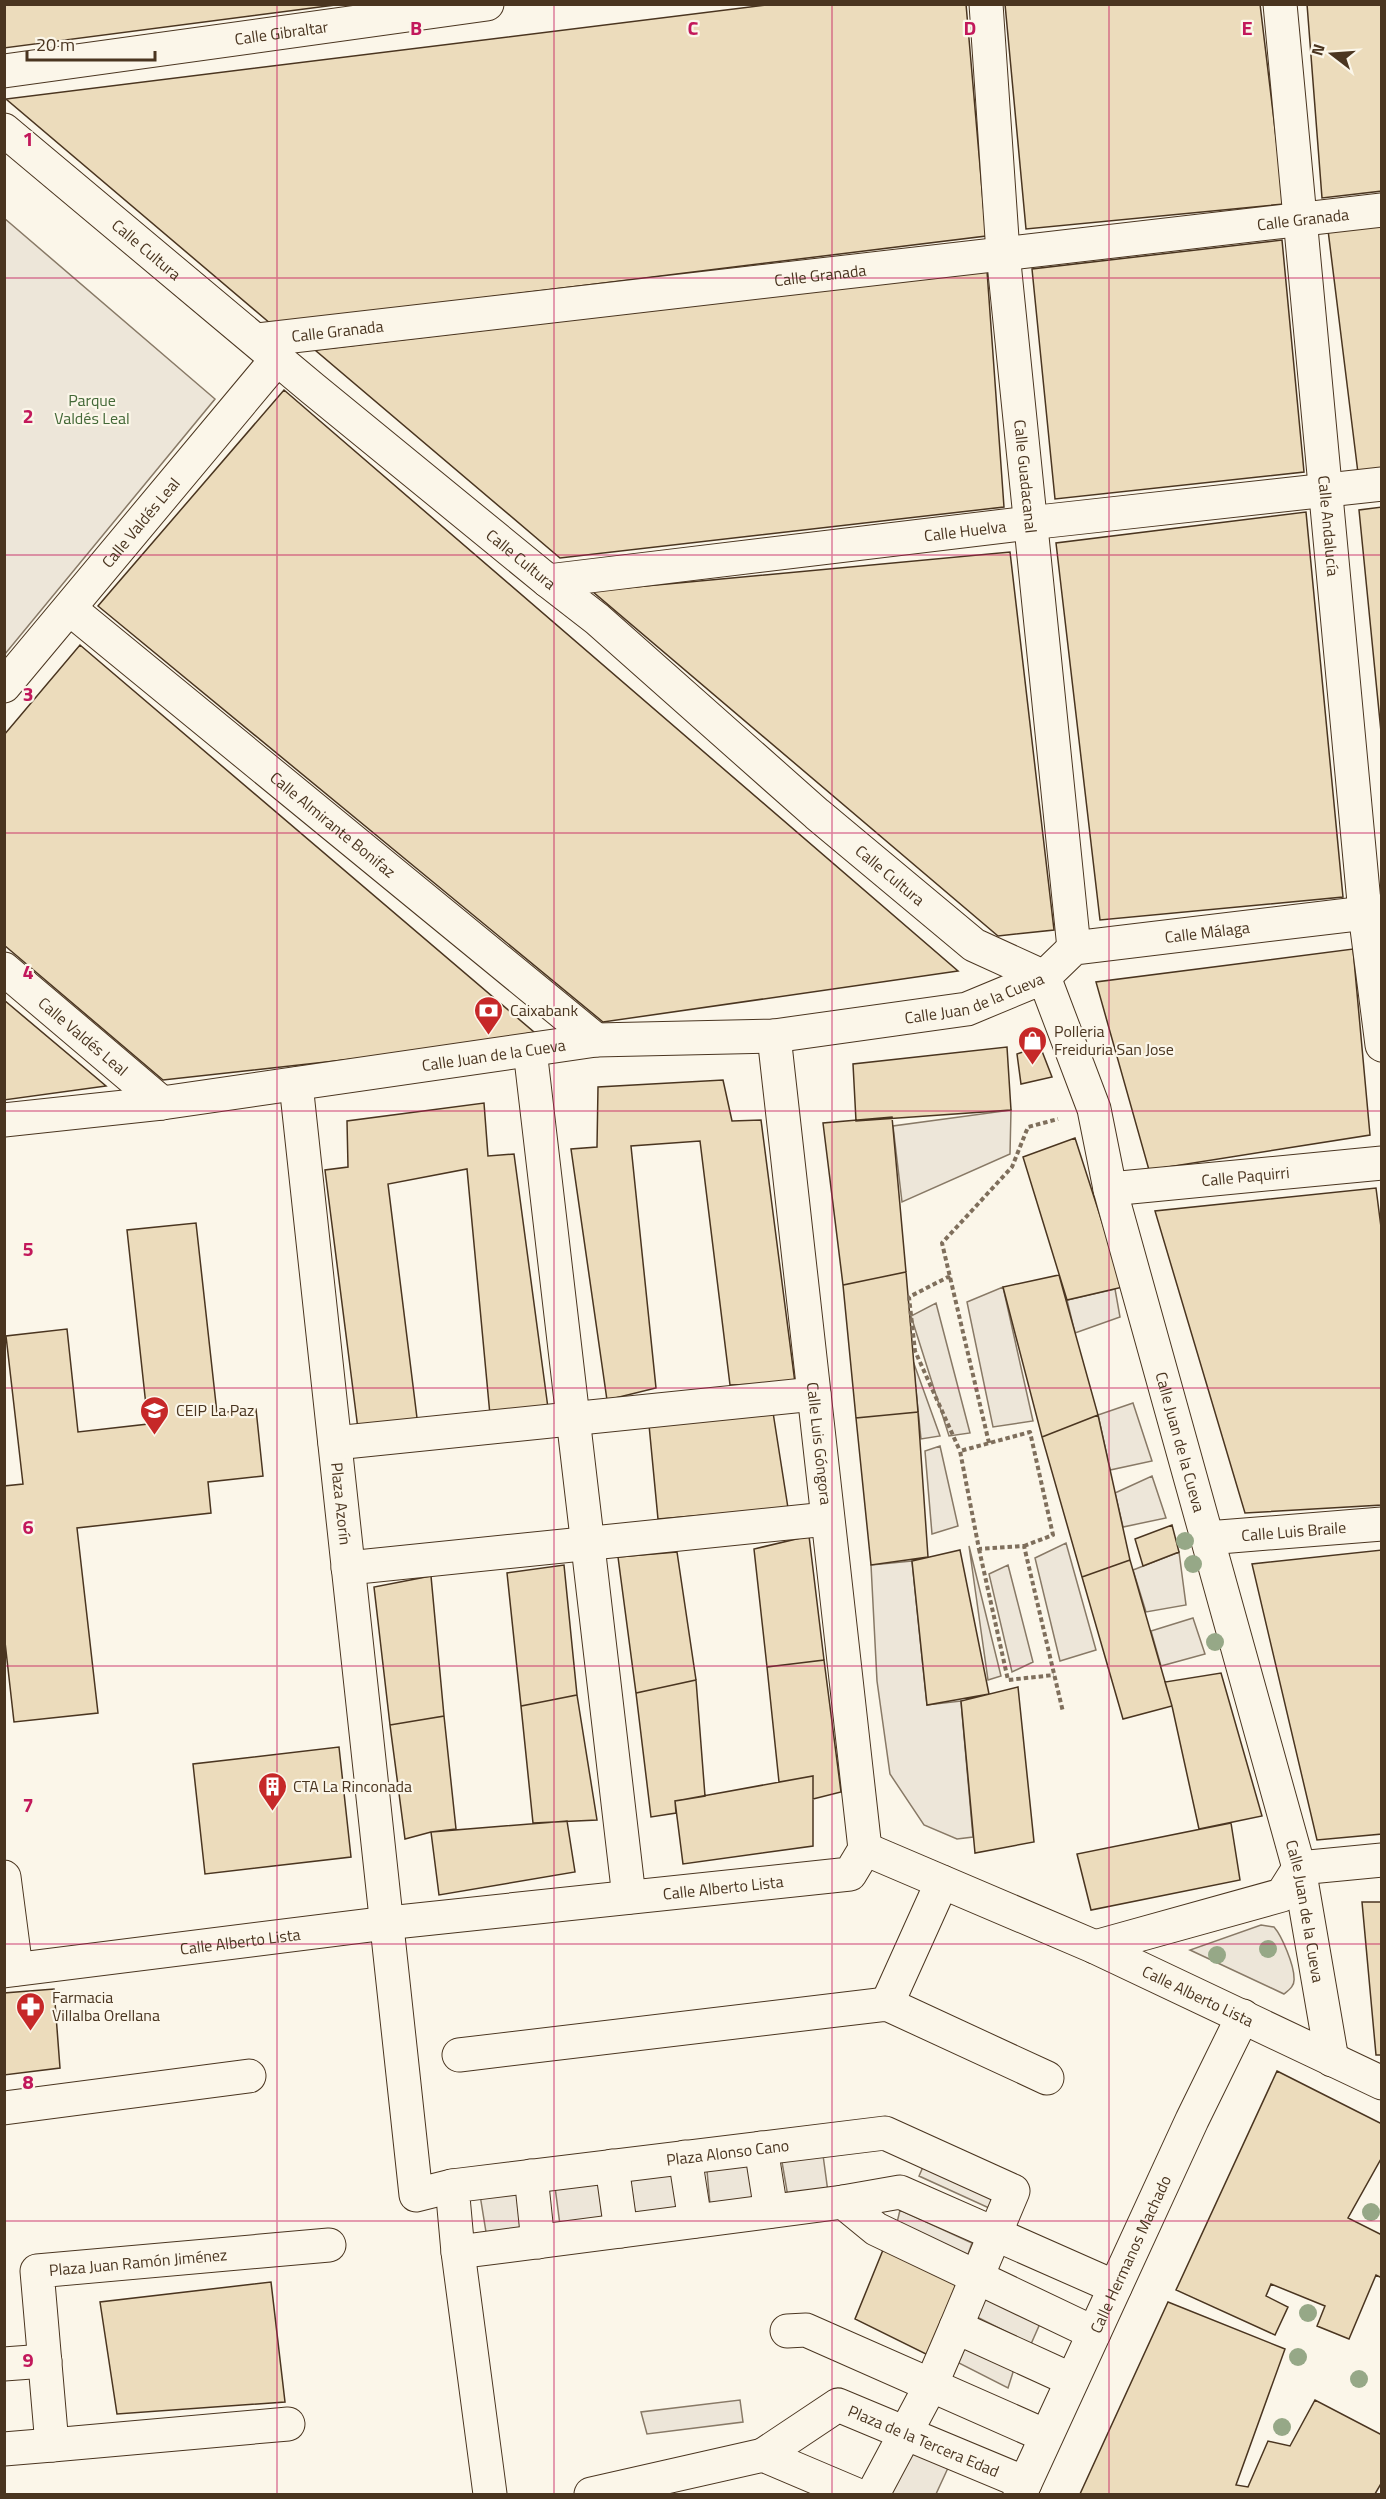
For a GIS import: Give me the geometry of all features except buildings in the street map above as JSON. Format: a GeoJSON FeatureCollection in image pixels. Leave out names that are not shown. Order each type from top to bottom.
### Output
{"type":"FeatureCollection","features":[{"type":"Feature","properties":{"kind":"street","name":"Calle Gibraltar"},"geometry":{"type":"LineString","coordinates":[[4,71],[487,4]]}},
{"type":"Feature","properties":{"kind":"street","name":"Calle Guadacanal"},"geometry":{"type":"LineString","coordinates":[[986,4],[1003,253],[1074,948]]}},
{"type":"Feature","properties":{"kind":"street","name":"Calle Andalucía"},"geometry":{"type":"LineString","coordinates":[[1280,4],[1327,490],[1373,912],[1382,1045]]}},
{"type":"Feature","properties":{"kind":"street","name":"Calle Cultura"},"geometry":{"type":"LineString","coordinates":[[4,130],[153,256],[597,619],[817,814],[974,945],[1044,977]]}},
{"type":"Feature","properties":{"kind":"street","name":"Calle Granada"},"geometry":{"type":"LineString","coordinates":[[267,350],[1003,253],[1382,210]]}},
{"type":"Feature","properties":{"kind":"street","name":"Calle Valdés Leal"},"geometry":{"type":"LineString","coordinates":[[4,686],[70,609],[267,350]]}},
{"type":"Feature","properties":{"kind":"street","name":"Calle Huelva"},"geometry":{"type":"LineString","coordinates":[[548,581],[1029,523],[1382,484]]}},
{"type":"Feature","properties":{"kind":"street","name":"Calle Almirante Bonifaz"},"geometry":{"type":"LineString","coordinates":[[70,609],[596,1040]]}},
{"type":"Feature","properties":{"kind":"street","name":"Calle Málaga"},"geometry":{"type":"LineString","coordinates":[[1074,948],[1373,912]]}},
{"type":"Feature","properties":{"kind":"street"},"geometry":{"type":"LineString","coordinates":[[1044,977],[1074,948]]}},
{"type":"Feature","properties":{"kind":"street","name":"Calle Valdés Leal"},"geometry":{"type":"LineString","coordinates":[[4,969],[162,1103]]}},
{"type":"Feature","properties":{"kind":"street","name":"Calle Juan de la Cueva"},"geometry":{"type":"LineString","coordinates":[[4,1120],[162,1103],[596,1040],[774,1036],[967,1009],[1044,977],[1094,1109],[1110,1189],[1299,1868],[1332,2060]]}},
{"type":"Feature","properties":{"kind":"street","name":"Calle Luis Góngora"},"geometry":{"type":"LineString","coordinates":[[774,1036],[865,1849]]}},
{"type":"Feature","properties":{"kind":"street"},"geometry":{"type":"LineString","coordinates":[[530,1050],[629,1897]]}},
{"type":"Feature","properties":{"kind":"street","name":"Plaza Azorín"},"geometry":{"type":"LineString","coordinates":[[296,1084],[416,2195]]}},
{"type":"Feature","properties":{"kind":"street","name":"Calle Paquirri"},"geometry":{"type":"LineString","coordinates":[[1110,1189],[1382,1163]]}},
{"type":"Feature","properties":{"kind":"street"},"geometry":{"type":"LineString","coordinates":[[335,1443],[814,1394]]}},
{"type":"Feature","properties":{"kind":"street"},"geometry":{"type":"LineString","coordinates":[[348,1568],[827,1519]]}},
{"type":"Feature","properties":{"kind":"street","name":"Calle Luis Braile"},"geometry":{"type":"LineString","coordinates":[[1207,1538],[1382,1524]]}},
{"type":"Feature","properties":{"kind":"street","name":"Calle Alberto Lista"},"geometry":{"type":"LineString","coordinates":[[10,1970],[387,1923],[850,1874],[865,1849],[1095,1947],[1382,2083]]}},
{"type":"Feature","properties":{"kind":"street"},"geometry":{"type":"LineString","coordinates":[[1095,1947],[1282,1895],[1299,1868],[1382,1860]]}},
{"type":"Feature","properties":{"kind":"street"},"geometry":{"type":"LineString","coordinates":[[4,1877],[10,1970]]}},
{"type":"Feature","properties":{"kind":"street"},"geometry":{"type":"LineString","coordinates":[[886,2004],[942,1882]]}},
{"type":"Feature","properties":{"kind":"street"},"geometry":{"type":"LineString","coordinates":[[459,2055],[886,2004],[1047,2078]]}},
{"type":"Feature","properties":{"kind":"street","name":"Calle Hermanos Machado"},"geometry":{"type":"LineString","coordinates":[[1022,2489],[1243,2016]]}},
{"type":"Feature","properties":{"kind":"street"},"geometry":{"type":"LineString","coordinates":[[4,2108],[249,2076]]}},
{"type":"Feature","properties":{"kind":"street","name":"Plaza Alonso Cano"},"geometry":{"type":"LineString","coordinates":[[416,2195],[452,2186],[885,2133],[1013,2191],[931,2385],[873,2494]]}},
{"type":"Feature","properties":{"kind":"street"},"geometry":{"type":"LineString","coordinates":[[760,2148],[771,2211]]}},
{"type":"Feature","properties":{"kind":"street"},"geometry":{"type":"LineString","coordinates":[[685,2157],[695,2221]]}},
{"type":"Feature","properties":{"kind":"street"},"geometry":{"type":"LineString","coordinates":[[612,2166],[621,2231]]}},
{"type":"Feature","properties":{"kind":"street"},"geometry":{"type":"LineString","coordinates":[[531,2176],[538,2242]]}},
{"type":"Feature","properties":{"kind":"street"},"geometry":{"type":"LineString","coordinates":[[452,2186],[458,2252],[490,2494]]}},
{"type":"Feature","properties":{"kind":"street"},"geometry":{"type":"LineString","coordinates":[[458,2252],[843,2202],[900,2192],[1115,2287]]}},
{"type":"Feature","properties":{"kind":"street"},"geometry":{"type":"LineString","coordinates":[[843,2202],[876,2229],[1094,2333]]}},
{"type":"Feature","properties":{"kind":"street","name":"Plaza Juan Ramón Jiménez"},"geometry":{"type":"LineString","coordinates":[[52,2445],[37,2271],[329,2245]]}},
{"type":"Feature","properties":{"kind":"street"},"geometry":{"type":"LineString","coordinates":[[956,2327],[1072,2380]]}},
{"type":"Feature","properties":{"kind":"street"},"geometry":{"type":"LineString","coordinates":[[787,2331],[806,2330],[1046,2436]]}},
{"type":"Feature","properties":{"kind":"street"},"geometry":{"type":"LineString","coordinates":[[4,2364],[45,2361]]}},
{"type":"Feature","properties":{"kind":"street","name":"Plaza de la Tercera Edad"},"geometry":{"type":"LineString","coordinates":[[591,2494],[763,2455],[838,2405],[904,2432],[1022,2489]]}},
{"type":"Feature","properties":{"kind":"street"},"geometry":{"type":"LineString","coordinates":[[4,2449],[288,2424]]}},
{"type":"Feature","properties":{"kind":"street"},"geometry":{"type":"LineString","coordinates":[[763,2455],[855,2494]]}},
{"type":"Feature","properties":{"kind":"path"},"geometry":{"type":"LineString","coordinates":[[989,1443],[942,1243],[1011,1167],[1028,1126],[1094,1109]]}},
{"type":"Feature","properties":{"kind":"path"},"geometry":{"type":"LineString","coordinates":[[950,1276],[909,1298],[915,1351],[960,1451],[1008,1680],[1054,1675]]}},
{"type":"Feature","properties":{"kind":"path"},"geometry":{"type":"LineString","coordinates":[[960,1451],[1030,1432],[1053,1535],[1024,1546],[979,1549]]}},
{"type":"Feature","properties":{"kind":"path"},"geometry":{"type":"LineString","coordinates":[[1024,1546],[1063,1712]]}},
{"type":"Feature","properties":{"kind":"green space","name":"Parque Valdés Leal"},"geometry":{"type":"Polygon","coordinates":[[[4,218],[215,399],[5,654],[4,654],[4,218]]]}},
{"type":"Feature","properties":{"kind":"green space"},"geometry":{"type":"Polygon","coordinates":[[[1011,1110],[1010,1154],[902,1202],[893,1126],[1011,1110]]]}},
{"type":"Feature","properties":{"kind":"green space"},"geometry":{"type":"Polygon","coordinates":[[[1003,1287],[1033,1421],[993,1427],[967,1302],[1003,1287]]]}},
{"type":"Feature","properties":{"kind":"green space"},"geometry":{"type":"Polygon","coordinates":[[[1115,1289],[1120,1317],[1075,1333],[1067,1300],[1115,1289]]]}},
{"type":"Feature","properties":{"kind":"green space"},"geometry":{"type":"Polygon","coordinates":[[[936,1303],[970,1433],[949,1436],[911,1316],[936,1303]]]}},
{"type":"Feature","properties":{"kind":"green space"},"geometry":{"type":"Polygon","coordinates":[[[913,1361],[940,1436],[921,1439],[913,1361]]]}},
{"type":"Feature","properties":{"kind":"green space"},"geometry":{"type":"Polygon","coordinates":[[[1133,1403],[1152,1461],[1110,1470],[1098,1415],[1133,1403]]]}},
{"type":"Feature","properties":{"kind":"green space"},"geometry":{"type":"Polygon","coordinates":[[[940,1446],[958,1526],[932,1534],[925,1451],[940,1446]]]}},
{"type":"Feature","properties":{"kind":"green space"},"geometry":{"type":"Polygon","coordinates":[[[1152,1476],[1166,1518],[1123,1527],[1115,1493],[1152,1476]]]}},
{"type":"Feature","properties":{"kind":"green space"},"geometry":{"type":"Polygon","coordinates":[[[1066,1543],[1096,1650],[1060,1661],[1035,1558],[1066,1543]]]}},
{"type":"Feature","properties":{"kind":"green space"},"geometry":{"type":"Polygon","coordinates":[[[969,1546],[1001,1676],[988,1680],[969,1546]]]}},
{"type":"Feature","properties":{"kind":"green space"},"geometry":{"type":"Polygon","coordinates":[[[1179,1552],[1186,1605],[1146,1612],[1133,1570],[1179,1552]]]}},
{"type":"Feature","properties":{"kind":"green space"},"geometry":{"type":"Polygon","coordinates":[[[912,1561],[927,1705],[961,1701],[973,1837],[957,1839],[924,1825],[890,1774],[877,1681],[871,1565],[912,1561]]]}},
{"type":"Feature","properties":{"kind":"green space"},"geometry":{"type":"Polygon","coordinates":[[[1008,1565],[1033,1662],[1012,1672],[989,1574],[1008,1565]]]}},
{"type":"Feature","properties":{"kind":"green space"},"geometry":{"type":"Polygon","coordinates":[[[1193,1618],[1205,1654],[1161,1666],[1151,1631],[1193,1618]]]}},
{"type":"Feature","properties":{"kind":"green space"},"geometry":{"type":"Polygon","coordinates":[[[1261,1925],[1274,1927],[1290,1959],[1294,1983],[1284,1994],[1190,1950],[1261,1925]]]}},
{"type":"Feature","properties":{"kind":"green space"},"geometry":{"type":"Polygon","coordinates":[[[823,2155],[828,2192],[788,2197],[782,2162],[823,2155]]]}},
{"type":"Feature","properties":{"kind":"green space"},"geometry":{"type":"Polygon","coordinates":[[[926,2160],[998,2189],[989,2208],[919,2176],[926,2160]]]}},
{"type":"Feature","properties":{"kind":"green space"},"geometry":{"type":"Polygon","coordinates":[[[749,2163],[753,2200],[710,2204],[707,2171],[749,2163]]]}},
{"type":"Feature","properties":{"kind":"green space"},"geometry":{"type":"Polygon","coordinates":[[[673,2173],[678,2211],[635,2213],[630,2177],[673,2173]]]}},
{"type":"Feature","properties":{"kind":"green space"},"geometry":{"type":"Polygon","coordinates":[[[599,2183],[602,2217],[560,2225],[555,2187],[599,2183]]]}},
{"type":"Feature","properties":{"kind":"green space"},"geometry":{"type":"Polygon","coordinates":[[[522,2191],[526,2228],[486,2232],[480,2195],[522,2191]]]}},
{"type":"Feature","properties":{"kind":"green space"},"geometry":{"type":"Polygon","coordinates":[[[900,2210],[972,2243],[965,2263],[895,2231],[900,2210]]]}},
{"type":"Feature","properties":{"kind":"green space"},"geometry":{"type":"Polygon","coordinates":[[[981,2289],[1042,2319],[1031,2344],[971,2314],[981,2289]]]}},
{"type":"Feature","properties":{"kind":"green space"},"geometry":{"type":"Polygon","coordinates":[[[958,2338],[1015,2366],[1008,2388],[949,2358],[958,2338]]]}},
{"type":"Feature","properties":{"kind":"green space"},"geometry":{"type":"Polygon","coordinates":[[[740,2400],[743,2422],[647,2434],[641,2412],[740,2400]]]}},
{"type":"Feature","properties":{"kind":"green space"},"geometry":{"type":"Polygon","coordinates":[[[906,2450],[948,2468],[936,2494],[891,2494],[906,2450]]]}},
{"type":"Feature","properties":{"kind":"place","name":"Caixabank"},"geometry":{"type":"Point","coordinates":[489,1036]}},
{"type":"Feature","properties":{"kind":"place","name":"Polleria Freiduria San Jose"},"geometry":{"type":"Point","coordinates":[1033,1066]}},
{"type":"Feature","properties":{"kind":"place","name":"CEIP La Paz"},"geometry":{"type":"Point","coordinates":[155,1436]}},
{"type":"Feature","properties":{"kind":"place","name":"CTA La Rinconada"},"geometry":{"type":"Point","coordinates":[272,1812]}},
{"type":"Feature","properties":{"kind":"place","name":"Farmacia Villalba Orellana"},"geometry":{"type":"Point","coordinates":[31,2032]}}]}
